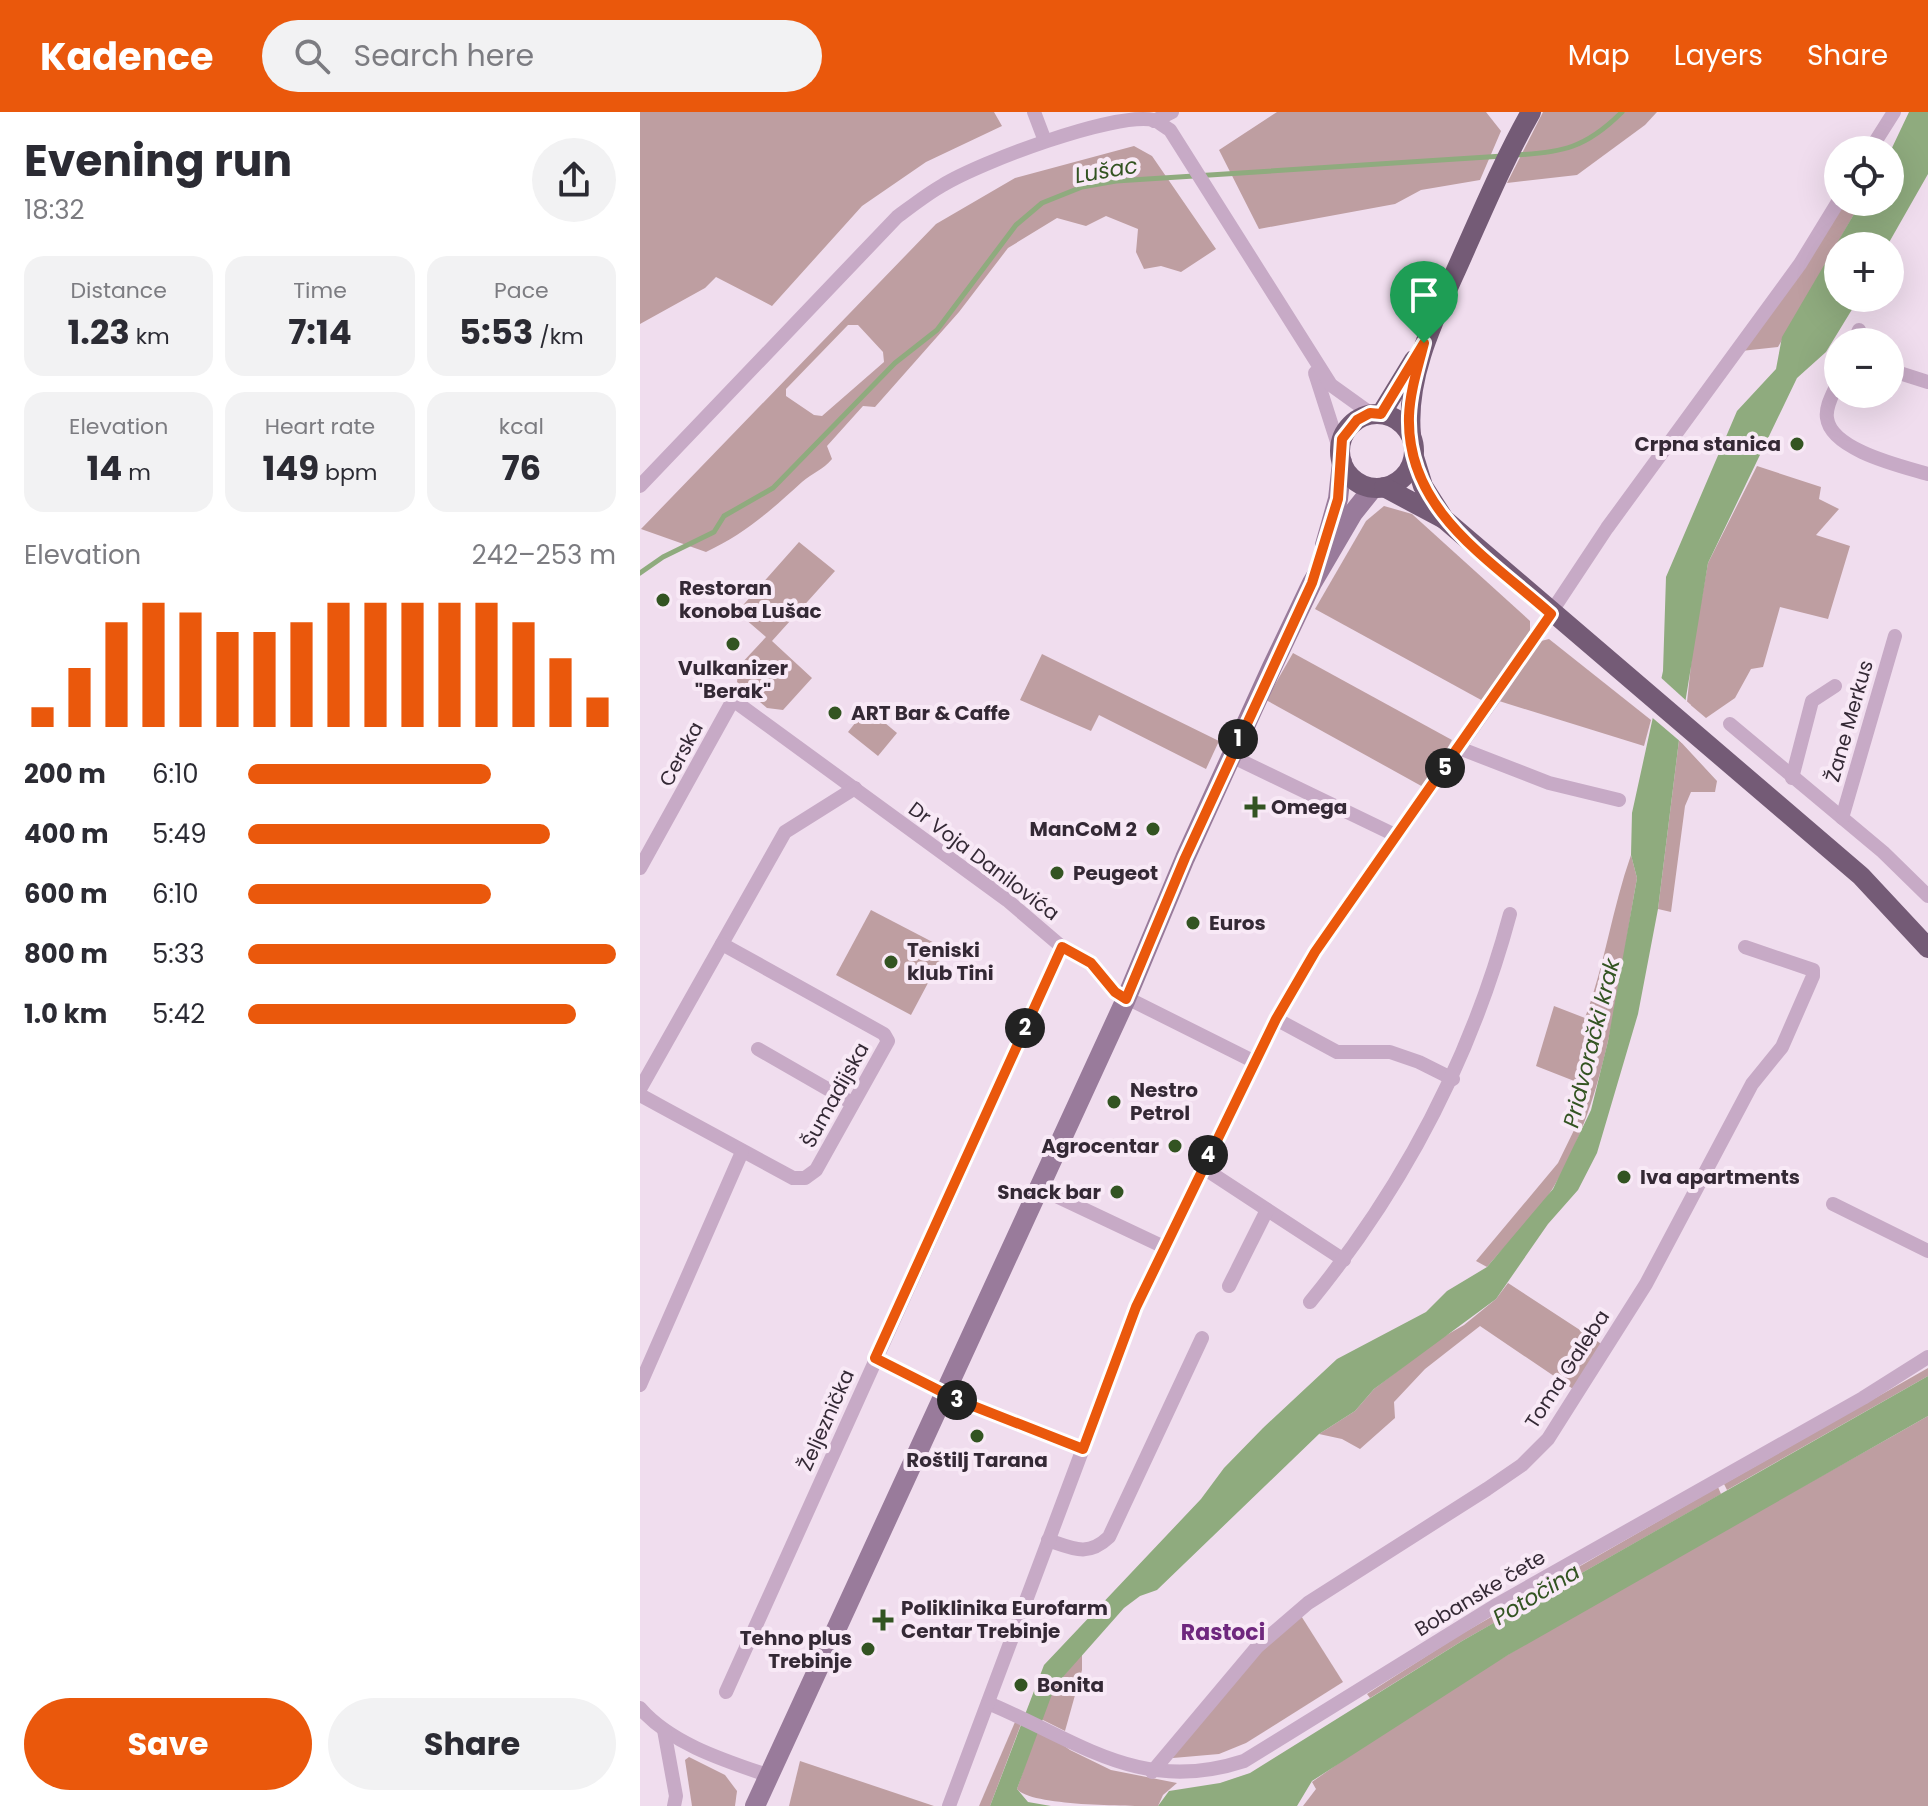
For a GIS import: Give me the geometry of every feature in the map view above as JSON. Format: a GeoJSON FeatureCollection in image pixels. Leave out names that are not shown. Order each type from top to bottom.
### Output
{"type":"FeatureCollection","features":[{"type":"Feature","properties":{"kind":"main road"},"geometry":{"type":"LineString","coordinates":[[1444,519],[1353,479],[1341,456],[1348,428],[1376,414],[1424,343],[1495,183],[1531,112]]}},
{"type":"Feature","properties":{"kind":"main road"},"geometry":{"type":"LineString","coordinates":[[1424,343],[1412,397],[1411,435],[1423,486],[1444,519],[1551,614],[1861,876],[1928,948]]}},
{"type":"Feature","properties":{"kind":"main road"},"geometry":{"type":"LineString","coordinates":[[1376,414],[1404,425],[1411,435]]}},
{"type":"Feature","properties":{"kind":"main road"},"geometry":{"type":"LineString","coordinates":[[1379,488],[1404,477],[1414,457]]}},
{"type":"Feature","properties":{"kind":"street"},"geometry":{"type":"LineString","coordinates":[[1034,112],[1045,141]]}},
{"type":"Feature","properties":{"kind":"street"},"geometry":{"type":"LineString","coordinates":[[1154,121],[1172,112]]}},
{"type":"Feature","properties":{"kind":"street"},"geometry":{"type":"LineString","coordinates":[[1879,136],[1894,112]]}},
{"type":"Feature","properties":{"kind":"street"},"geometry":{"type":"LineString","coordinates":[[640,486],[897,217],[942,185],[998,158],[1045,141],[1131,118],[1154,121],[1170,130],[1332,387],[1376,414]]}},
{"type":"Feature","properties":{"kind":"street"},"geometry":{"type":"LineString","coordinates":[[949,1806],[1136,1307],[1276,1019],[1315,952],[1395,835],[1459,748],[1607,528],[1800,264],[1829,216]]}},
{"type":"Feature","properties":{"kind":"street"},"geometry":{"type":"LineString","coordinates":[[1306,350],[1341,456],[1333,521],[1312,583]]}},
{"type":"Feature","properties":{"kind":"street"},"geometry":{"type":"LineString","coordinates":[[1904,374],[1928,382]]}},
{"type":"Feature","properties":{"kind":"street"},"geometry":{"type":"LineString","coordinates":[[1828,408],[1826,414],[1829,425],[1843,443],[1928,474]]}},
{"type":"Feature","properties":{"kind":"street"},"geometry":{"type":"LineString","coordinates":[[755,1806],[1126,999],[1231,756],[1312,583],[1353,513],[1379,488]]}},
{"type":"Feature","properties":{"kind":"street","name":"Žane Merkus"},"geometry":{"type":"LineString","coordinates":[[1842,818],[1895,636]]}},
{"type":"Feature","properties":{"kind":"street","name":"Žane Merkus"},"geometry":{"type":"LineString","coordinates":[[1792,778],[1812,701],[1835,686]]}},
{"type":"Feature","properties":{"kind":"street","name":"Dr Voja Danilovića"},"geometry":{"type":"LineString","coordinates":[[733,700],[1007,900],[1062,947],[1091,963],[1115,992],[1253,1061]]}},
{"type":"Feature","properties":{"kind":"street","name":"Cerska"},"geometry":{"type":"LineString","coordinates":[[640,868],[733,700]]}},
{"type":"Feature","properties":{"kind":"street","name":"Žane Merkus"},"geometry":{"type":"LineString","coordinates":[[1730,724],[1842,818],[1928,896]]}},
{"type":"Feature","properties":{"kind":"street"},"geometry":{"type":"LineString","coordinates":[[1459,748],[1549,783],[1619,800]]}},
{"type":"Feature","properties":{"kind":"street"},"geometry":{"type":"LineString","coordinates":[[1231,756],[1395,835]]}},
{"type":"Feature","properties":{"kind":"street"},"geometry":{"type":"LineString","coordinates":[[640,1089],[785,832],[855,788]]}},
{"type":"Feature","properties":{"kind":"street"},"geometry":{"type":"LineString","coordinates":[[1310,1302],[1344,1260],[1420,1144],[1453,1079],[1485,998],[1510,914]]}},
{"type":"Feature","properties":{"kind":"street","name":"Šumadijska"},"geometry":{"type":"LineString","coordinates":[[722,944],[887,1036],[888,1041],[816,1170],[805,1178],[793,1178],[742,1152]]}},
{"type":"Feature","properties":{"kind":"street","name":"Željeznička"},"geometry":{"type":"LineString","coordinates":[[726,1692],[1062,947]]}},
{"type":"Feature","properties":{"kind":"street","name":"Toma Galeba"},"geometry":{"type":"LineString","coordinates":[[1152,1772],[1237,1668],[1308,1603],[1487,1489],[1522,1465],[1548,1439],[1646,1284],[1752,1084],[1782,1047],[1813,976],[1813,970],[1745,947]]}},
{"type":"Feature","properties":{"kind":"street"},"geometry":{"type":"LineString","coordinates":[[1276,1019],[1337,1052],[1390,1052],[1453,1079]]}},
{"type":"Feature","properties":{"kind":"street"},"geometry":{"type":"LineString","coordinates":[[758,1049],[852,1103]]}},
{"type":"Feature","properties":{"kind":"street"},"geometry":{"type":"LineString","coordinates":[[640,1095],[742,1152],[640,1385]]}},
{"type":"Feature","properties":{"kind":"street"},"geometry":{"type":"LineString","coordinates":[[1202,1167],[1344,1260]]}},
{"type":"Feature","properties":{"kind":"street"},"geometry":{"type":"LineString","coordinates":[[1039,1188],[1164,1247]]}},
{"type":"Feature","properties":{"kind":"street"},"geometry":{"type":"LineString","coordinates":[[1833,1204],[1928,1251]]}},
{"type":"Feature","properties":{"kind":"street"},"geometry":{"type":"LineString","coordinates":[[1229,1286],[1267,1210]]}},
{"type":"Feature","properties":{"kind":"street"},"geometry":{"type":"LineString","coordinates":[[1048,1540],[1083,1552],[1099,1547],[1109,1537],[1202,1338]]}},
{"type":"Feature","properties":{"kind":"street","name":"Bobanske čete"},"geometry":{"type":"LineString","coordinates":[[988,1703],[1039,1724],[1110,1760],[1152,1772],[1200,1773],[1254,1755],[1498,1604],[1863,1398],[1928,1357]]}},
{"type":"Feature","properties":{"kind":"street"},"geometry":{"type":"LineString","coordinates":[[875,1358],[945,1393],[1083,1449]]}},
{"type":"Feature","properties":{"kind":"street"},"geometry":{"type":"LineString","coordinates":[[640,1708],[664,1730],[720,1757],[770,1776]]}},
{"type":"Feature","properties":{"kind":"street"},"geometry":{"type":"LineString","coordinates":[[664,1730],[676,1796],[674,1806]]}},
{"type":"Feature","properties":{"kind":"shaded area"},"geometry":{"type":"Polygon","coordinates":[[[640,112],[994,112],[1002,126],[926,162],[862,206],[772,306],[716,277],[705,288],[640,324],[640,112]]]}},
{"type":"Feature","properties":{"kind":"shaded area"},"geometry":{"type":"Polygon","coordinates":[[[1277,112],[1486,112],[1501,131],[1480,180],[1421,190],[1395,204],[1259,229],[1219,150],[1277,112]]]}},
{"type":"Feature","properties":{"kind":"shaded area"},"geometry":{"type":"Polygon","coordinates":[[[1543,112],[1657,112],[1645,125],[1577,175],[1507,183],[1543,112]]]}},
{"type":"Feature","properties":{"kind":"shaded area"},"geometry":{"type":"Polygon","coordinates":[[[1909,112],[1928,112],[1928,174],[1895,232],[1843,232],[1853,216],[1904,216],[1904,136],[1898,136],[1909,112]]]}},
{"type":"Feature","properties":{"kind":"shaded area"},"geometry":{"type":"Polygon","coordinates":[[[1134,146],[1152,156],[1216,249],[1181,272],[1161,266],[1144,269],[1136,252],[1138,229],[1106,216],[1086,226],[1057,218],[1008,248],[959,312],[875,407],[863,406],[827,446],[832,459],[829,463],[757,521],[706,552],[641,529],[936,224],[1015,178],[1134,146]],[[848,325],[786,389],[786,396],[814,415],[822,416],[884,362],[883,352],[858,325],[848,325]]]}},
{"type":"Feature","properties":{"kind":"shaded area"},"geometry":{"type":"Polygon","coordinates":[[[1832,216],[1853,216],[1844,232],[1824,232],[1824,267],[1778,347],[1741,351],[1832,216]]]}},
{"type":"Feature","properties":{"kind":"shaded area"},"geometry":{"type":"Polygon","coordinates":[[[1824,265],[1824,312],[1850,312],[1841,328],[1824,328],[1824,354],[1797,378],[1708,563],[1679,740],[1658,909],[1638,1014],[1597,1153],[1578,1190],[1548,1224],[1496,1299],[1374,1389],[1355,1411],[1319,1434],[1157,1590],[1140,1596],[1124,1608],[1055,1686],[1017,1789],[1028,1802],[1051,1806],[990,1806],[1044,1665],[1201,1499],[1224,1468],[1263,1428],[1337,1359],[1426,1312],[1447,1291],[1487,1267],[1553,1189],[1591,1110],[1608,1041],[1637,878],[1631,855],[1632,813],[1663,671],[1666,577],[1737,411],[1776,369],[1782,337],[1824,265]]]}},
{"type":"Feature","properties":{"kind":"shaded area"},"geometry":{"type":"Polygon","coordinates":[[[1757,466],[1821,487],[1819,499],[1839,509],[1816,535],[1850,546],[1828,619],[1780,607],[1763,667],[1751,669],[1735,698],[1706,718],[1687,702],[1693,646],[1708,563],[1757,466]]]}},
{"type":"Feature","properties":{"kind":"shaded area"},"geometry":{"type":"Polygon","coordinates":[[[1384,506],[1412,514],[1530,621],[1530,632],[1483,701],[1315,609],[1366,521],[1384,506]]]}},
{"type":"Feature","properties":{"kind":"shaded area"},"geometry":{"type":"Polygon","coordinates":[[[799,542],[835,571],[772,641],[812,678],[783,710],[767,708],[737,682],[739,666],[766,637],[737,612],[799,542]]]}},
{"type":"Feature","properties":{"kind":"shaded area"},"geometry":{"type":"Polygon","coordinates":[[[1549,639],[1651,720],[1644,746],[1499,701],[1541,641],[1549,639]]]}},
{"type":"Feature","properties":{"kind":"shaded area"},"geometry":{"type":"Polygon","coordinates":[[[1293,653],[1452,740],[1425,788],[1266,700],[1293,653]]]}},
{"type":"Feature","properties":{"kind":"shaded area"},"geometry":{"type":"Polygon","coordinates":[[[1042,654],[1219,741],[1206,769],[1099,715],[1091,731],[1020,700],[1042,654]]]}},
{"type":"Feature","properties":{"kind":"shaded area"},"geometry":{"type":"Polygon","coordinates":[[[867,708],[897,733],[878,756],[848,732],[867,708]]]}},
{"type":"Feature","properties":{"kind":"shaded area"},"geometry":{"type":"Polygon","coordinates":[[[1679,740],[1717,781],[1715,792],[1691,792],[1685,806],[1671,912],[1658,909],[1679,740]]]}},
{"type":"Feature","properties":{"kind":"shaded area"},"geometry":{"type":"Polygon","coordinates":[[[1631,855],[1637,878],[1624,958],[1609,1037],[1587,1115],[1553,1188],[1487,1267],[1476,1261],[1558,1163],[1577,1124],[1587,1086],[1536,1066],[1554,1006],[1585,1018],[1631,855]]]}},
{"type":"Feature","properties":{"kind":"shaded area","name":"Teniski klub Tini"},"geometry":{"type":"Polygon","coordinates":[[[871,910],[946,949],[911,1015],[836,975],[871,910]]]}},
{"type":"Feature","properties":{"kind":"shaded area"},"geometry":{"type":"Polygon","coordinates":[[[1508,1283],[1606,1347],[1579,1393],[1480,1326],[1425,1369],[1394,1402],[1395,1418],[1360,1449],[1342,1439],[1319,1434],[1355,1411],[1374,1389],[1438,1340],[1464,1325],[1496,1299],[1508,1283]]]}},
{"type":"Feature","properties":{"kind":"shaded area"},"geometry":{"type":"Polygon","coordinates":[[[1928,1368],[1928,1376],[1727,1490],[1724,1484],[1928,1368]]]}},
{"type":"Feature","properties":{"kind":"shaded area"},"geometry":{"type":"Polygon","coordinates":[[[1928,1376],[1928,1416],[1508,1655],[1312,1781],[1297,1806],[1158,1806],[1169,1791],[1220,1783],[1250,1773],[1462,1641],[1928,1376]]]}},
{"type":"Feature","properties":{"kind":"shaded area"},"geometry":{"type":"Polygon","coordinates":[[[1928,1416],[1928,1806],[1303,1806],[1316,1789],[1312,1782],[1461,1683],[1928,1416]]]}},
{"type":"Feature","properties":{"kind":"shaded area"},"geometry":{"type":"Polygon","coordinates":[[[1718,1487],[1721,1494],[1462,1641],[1370,1698],[1367,1694],[1458,1636],[1718,1487]]]}},
{"type":"Feature","properties":{"kind":"shaded area"},"geometry":{"type":"Polygon","coordinates":[[[1298,1611],[1343,1682],[1246,1743],[1219,1754],[1173,1758],[1172,1750],[1298,1611]]]}},
{"type":"Feature","properties":{"kind":"shaded area"},"geometry":{"type":"Polygon","coordinates":[[[1082,1654],[1082,1670],[1065,1731],[1041,1719],[1055,1686],[1082,1654]]]}},
{"type":"Feature","properties":{"kind":"shaded area"},"geometry":{"type":"Polygon","coordinates":[[[1015,1722],[1021,1724],[990,1806],[979,1806],[1015,1722]]]}},
{"type":"Feature","properties":{"kind":"shaded area"},"geometry":{"type":"Polygon","coordinates":[[[1038,1727],[1070,1750],[1111,1770],[1177,1783],[1163,1795],[1158,1806],[1082,1804],[1026,1795],[1017,1789],[1038,1727]]]}},
{"type":"Feature","properties":{"kind":"shaded area"},"geometry":{"type":"Polygon","coordinates":[[[689,1757],[725,1775],[737,1791],[735,1806],[692,1806],[685,1760],[689,1757]]]}},
{"type":"Feature","properties":{"kind":"shaded area"},"geometry":{"type":"Polygon","coordinates":[[[800,1761],[934,1806],[789,1806],[800,1761]]]}},
{"type":"Feature","properties":{"kind":"pier"},"geometry":{"type":"Polygon","coordinates":[[[1658,675],[1691,705],[1682,743],[1648,714],[1658,675]]]}},
{"type":"Feature","properties":{"kind":"waterway","name":"Lušac"},"geometry":{"type":"LineString","coordinates":[[1513,155],[1560,150],[1585,141],[1622,112]]}},
{"type":"Feature","properties":{"kind":"waterway","name":"Lušac"},"geometry":{"type":"LineString","coordinates":[[640,573],[663,557],[714,532],[724,516],[773,488],[895,363],[937,330],[1016,225],[1042,203],[1082,187],[1116,181],[1503,156]]}},
{"type":"Feature","properties":{"kind":"place","name":"Crpna stanica"},"geometry":{"type":"Point","coordinates":[1797,444]}},
{"type":"Feature","properties":{"kind":"place","name":"Restoran konoba Lušac"},"geometry":{"type":"Point","coordinates":[663,600]}},
{"type":"Feature","properties":{"kind":"place","name":"Vulkanizer \"Berak\""},"geometry":{"type":"Point","coordinates":[733,644]}},
{"type":"Feature","properties":{"kind":"place","name":"ART Bar & Caffe"},"geometry":{"type":"Point","coordinates":[835,713]}},
{"type":"Feature","properties":{"kind":"place","name":"Omega"},"geometry":{"type":"Point","coordinates":[1255,807]}},
{"type":"Feature","properties":{"kind":"place","name":"ManCoM 2"},"geometry":{"type":"Point","coordinates":[1153,829]}},
{"type":"Feature","properties":{"kind":"place","name":"Peugeot"},"geometry":{"type":"Point","coordinates":[1057,873]}},
{"type":"Feature","properties":{"kind":"place","name":"Euros"},"geometry":{"type":"Point","coordinates":[1193,923]}},
{"type":"Feature","properties":{"kind":"place","name":"Teniski klub Tini"},"geometry":{"type":"Point","coordinates":[891,962]}},
{"type":"Feature","properties":{"kind":"place","name":"Nestro Petrol"},"geometry":{"type":"Point","coordinates":[1114,1102]}},
{"type":"Feature","properties":{"kind":"place","name":"Agrocentar"},"geometry":{"type":"Point","coordinates":[1175,1146]}},
{"type":"Feature","properties":{"kind":"place","name":"Iva apartments"},"geometry":{"type":"Point","coordinates":[1624,1177]}},
{"type":"Feature","properties":{"kind":"place","name":"Snack bar"},"geometry":{"type":"Point","coordinates":[1117,1192]}},
{"type":"Feature","properties":{"kind":"place","name":"Roštilj Tarana"},"geometry":{"type":"Point","coordinates":[977,1436]}},
{"type":"Feature","properties":{"kind":"place","name":"Poliklinika Eurofarm Centar Trebinje"},"geometry":{"type":"Point","coordinates":[883,1620]}},
{"type":"Feature","properties":{"kind":"place","name":"Tehno plus Trebinje"},"geometry":{"type":"Point","coordinates":[868,1649]}},
{"type":"Feature","properties":{"kind":"place","name":"Bonita"},"geometry":{"type":"Point","coordinates":[1021,1685]}},
{"type":"Feature","properties":{"kind":"district","name":"Rastoci"},"geometry":{"type":"Point","coordinates":[1223,1632]}},
{"type":"Feature","properties":{"kind":"route"},"geometry":{"type":"LineString","coordinates":[[1424,343],[1409,416],[1417,474],[1444,519],[1551,614],[1315,952],[1276,1019],[1136,1307],[1083,1449],[958,1400],[875,1358],[1062,947],[1091,963],[1115,992],[1126,999],[1185,858],[1312,583],[1338,499],[1342,439],[1357,420],[1370,413],[1381,414],[1424,343]]}},
{"type":"Feature","properties":{"kind":"water label","name":"Pridvorački krak"},"geometry":{"type":"Point","coordinates":[1591,1043]}},
{"type":"Feature","properties":{"kind":"water label","name":"Potočina"},"geometry":{"type":"Point","coordinates":[1536,1594]}}]}
